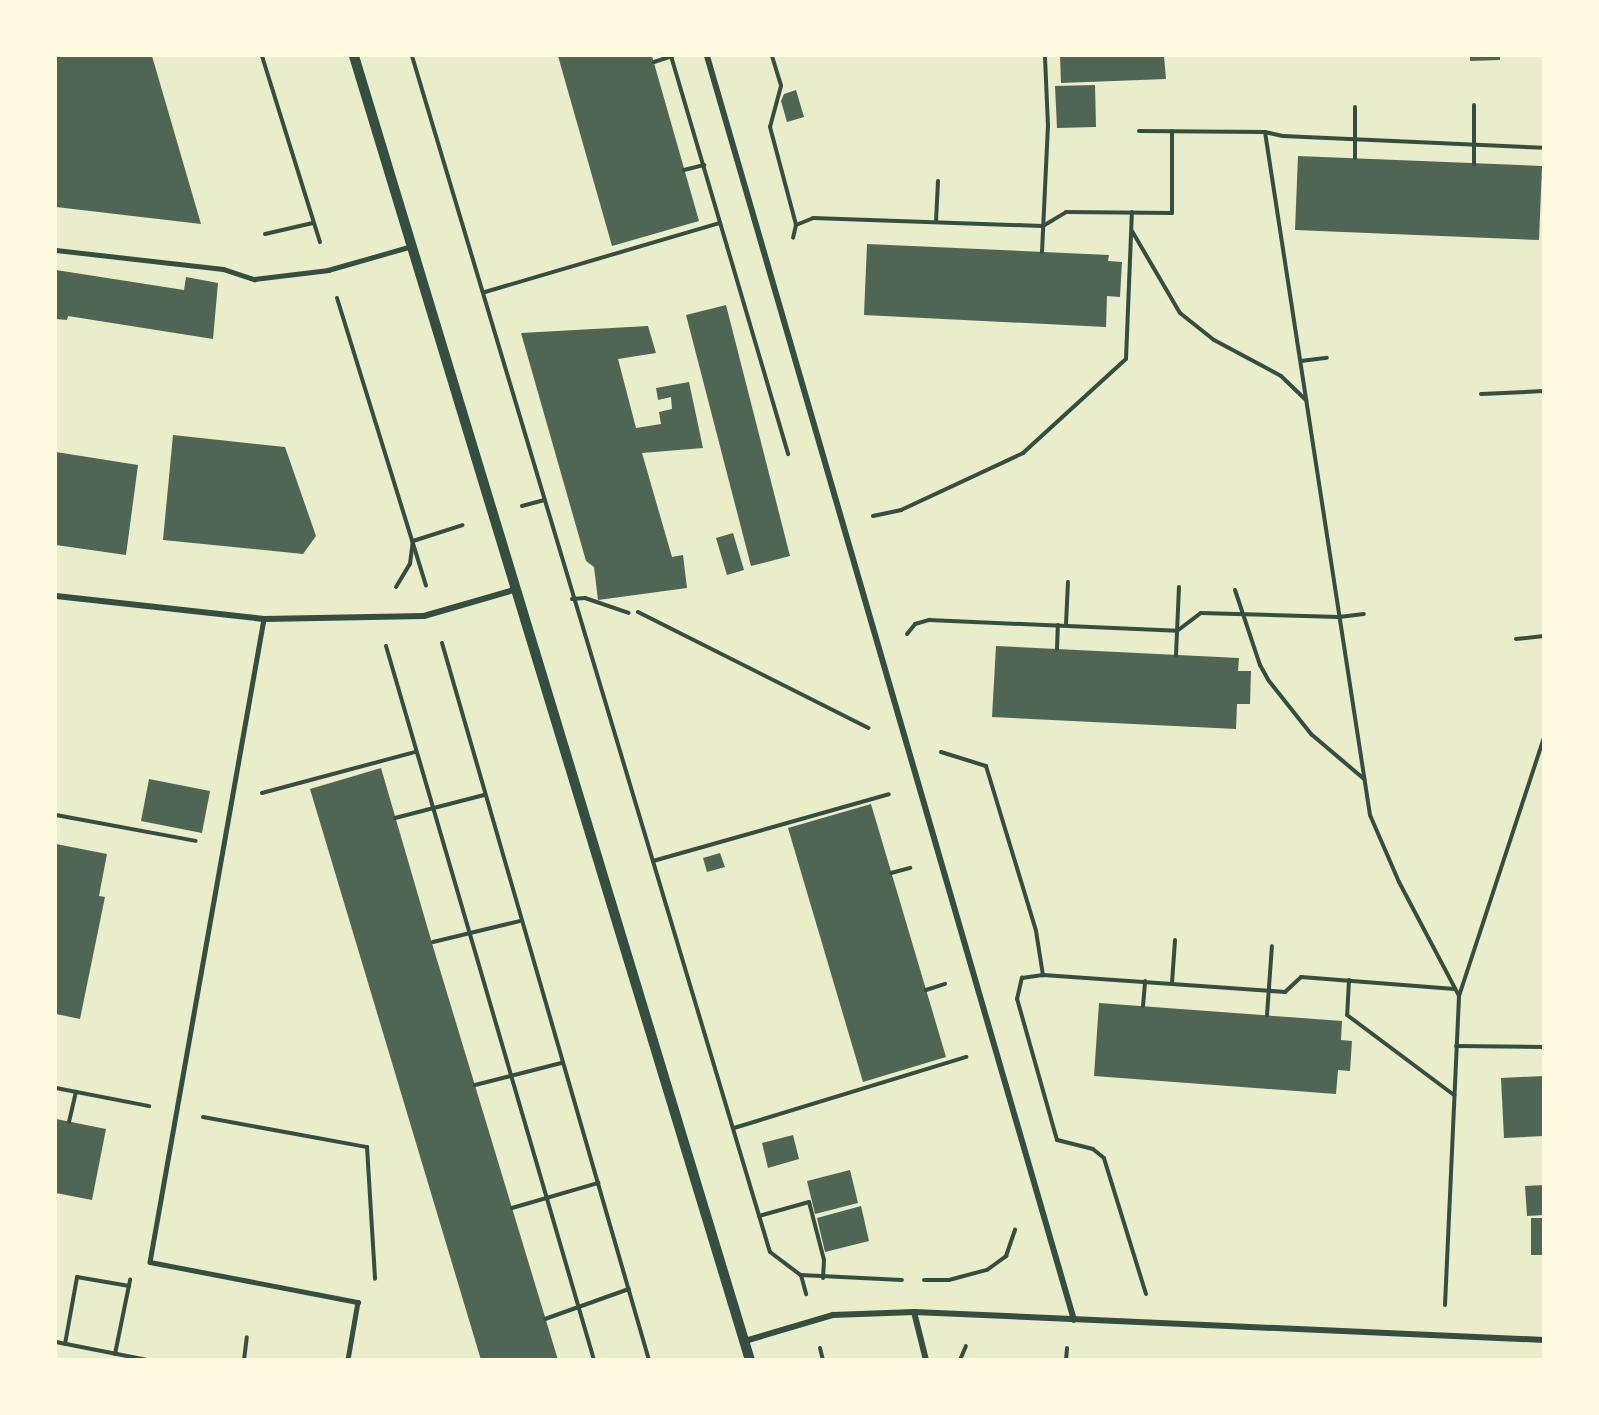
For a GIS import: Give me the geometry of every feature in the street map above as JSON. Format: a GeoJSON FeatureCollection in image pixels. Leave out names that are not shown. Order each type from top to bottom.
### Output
{"type":"FeatureCollection","features":[{"type":"Feature","properties":{"kind":"street"},"geometry":{"type":"LineString","coordinates":[[354,56],[415,246],[750,1359]]}},
{"type":"Feature","properties":{"kind":"street"},"geometry":{"type":"LineString","coordinates":[[707,56],[1074,1320]]}},
{"type":"Feature","properties":{"kind":"street"},"geometry":{"type":"LineString","coordinates":[[56,596],[264,619],[434,615],[517,589]]}},
{"type":"Feature","properties":{"kind":"street"},"geometry":{"type":"LineString","coordinates":[[914,1312],[926,1359]]}},
{"type":"Feature","properties":{"kind":"street"},"geometry":{"type":"LineString","coordinates":[[745,1341],[833,1315],[914,1312],[1444,1338],[1544,1340]]}},
{"type":"Feature","properties":{"kind":"lane"},"geometry":{"type":"LineString","coordinates":[[56,250],[223,269],[254,279],[328,270],[415,246]]}},
{"type":"Feature","properties":{"kind":"lane"},"geometry":{"type":"LineString","coordinates":[[264,619],[150,1262],[358,1302],[348,1359]]}},
{"type":"Feature","properties":{"kind":"path"},"geometry":{"type":"LineString","coordinates":[[262,56],[413,541],[483,795],[649,1359]]}},
{"type":"Feature","properties":{"kind":"path"},"geometry":{"type":"LineString","coordinates":[[412,56],[484,292],[572,599],[770,1252],[801,1275],[823,1278],[905,1280]]}},
{"type":"Feature","properties":{"kind":"path"},"geometry":{"type":"LineString","coordinates":[[654,62],[671,56],[790,461]]}},
{"type":"Feature","properties":{"kind":"path"},"geometry":{"type":"LineString","coordinates":[[772,56],[781,86],[770,127],[796,225],[813,218],[1043,226],[1066,212],[1172,213],[1172,131]]}},
{"type":"Feature","properties":{"kind":"path"},"geometry":{"type":"LineString","coordinates":[[1042,252],[1048,126],[1045,56]]}},
{"type":"Feature","properties":{"kind":"path"},"geometry":{"type":"LineString","coordinates":[[1474,105],[1474,164]]}},
{"type":"Feature","properties":{"kind":"path"},"geometry":{"type":"LineString","coordinates":[[1354,158],[1355,107]]}},
{"type":"Feature","properties":{"kind":"path"},"geometry":{"type":"LineString","coordinates":[[1138,130],[1265,132],[1355,140],[1544,148]]}},
{"type":"Feature","properties":{"kind":"path"},"geometry":{"type":"LineString","coordinates":[[1265,132],[1370,816],[1399,882],[1459,996]]}},
{"type":"Feature","properties":{"kind":"path"},"geometry":{"type":"LineString","coordinates":[[684,170],[704,165]]}},
{"type":"Feature","properties":{"kind":"path"},"geometry":{"type":"LineString","coordinates":[[936,222],[938,182]]}},
{"type":"Feature","properties":{"kind":"path"},"geometry":{"type":"LineString","coordinates":[[873,516],[902,510],[1023,453],[1126,359],[1132,212]]}},
{"type":"Feature","properties":{"kind":"path"},"geometry":{"type":"LineString","coordinates":[[265,234],[313,223]]}},
{"type":"Feature","properties":{"kind":"path"},"geometry":{"type":"LineString","coordinates":[[484,292],[720,223]]}},
{"type":"Feature","properties":{"kind":"path"},"geometry":{"type":"LineString","coordinates":[[1132,231],[1180,313],[1214,340],[1281,376],[1306,401]]}},
{"type":"Feature","properties":{"kind":"path"},"geometry":{"type":"LineString","coordinates":[[1300,361],[1327,358]]}},
{"type":"Feature","properties":{"kind":"path"},"geometry":{"type":"LineString","coordinates":[[1481,394],[1544,391]]}},
{"type":"Feature","properties":{"kind":"path"},"geometry":{"type":"LineString","coordinates":[[413,541],[450,529]]}},
{"type":"Feature","properties":{"kind":"path"},"geometry":{"type":"LineString","coordinates":[[1066,624],[1068,582]]}},
{"type":"Feature","properties":{"kind":"path"},"geometry":{"type":"LineString","coordinates":[[1176,655],[1179,587]]}},
{"type":"Feature","properties":{"kind":"path"},"geometry":{"type":"LineString","coordinates":[[1235,590],[1260,665],[1269,681],[1311,734],[1365,780]]}},
{"type":"Feature","properties":{"kind":"path"},"geometry":{"type":"LineString","coordinates":[[572,599],[585,598],[629,613]]}},
{"type":"Feature","properties":{"kind":"path"},"geometry":{"type":"LineString","coordinates":[[638,612],[869,728]]}},
{"type":"Feature","properties":{"kind":"path"},"geometry":{"type":"LineString","coordinates":[[910,645],[907,635],[915,624],[929,620],[1066,624],[1177,631],[1201,613],[1339,617],[1364,614]]}},
{"type":"Feature","properties":{"kind":"path"},"geometry":{"type":"LineString","coordinates":[[1057,649],[1058,625]]}},
{"type":"Feature","properties":{"kind":"path"},"geometry":{"type":"LineString","coordinates":[[383,636],[431,809],[594,1359]]}},
{"type":"Feature","properties":{"kind":"path"},"geometry":{"type":"LineString","coordinates":[[1516,639],[1544,636]]}},
{"type":"Feature","properties":{"kind":"path"},"geometry":{"type":"LineString","coordinates":[[866,717],[872,739]]}},
{"type":"Feature","properties":{"kind":"path"},"geometry":{"type":"LineString","coordinates":[[1444,1338],[1459,996],[1544,738]]}},
{"type":"Feature","properties":{"kind":"path"},"geometry":{"type":"LineString","coordinates":[[938,742],[941,753],[986,766],[1036,931],[1043,975]]}},
{"type":"Feature","properties":{"kind":"path"},"geometry":{"type":"LineString","coordinates":[[257,794],[415,752]]}},
{"type":"Feature","properties":{"kind":"path"},"geometry":{"type":"LineString","coordinates":[[885,783],[892,805]]}},
{"type":"Feature","properties":{"kind":"path"},"geometry":{"type":"LineString","coordinates":[[653,861],[889,794]]}},
{"type":"Feature","properties":{"kind":"path"},"geometry":{"type":"LineString","coordinates":[[395,818],[483,795]]}},
{"type":"Feature","properties":{"kind":"path"},"geometry":{"type":"LineString","coordinates":[[56,815],[202,842]]}},
{"type":"Feature","properties":{"kind":"path"},"geometry":{"type":"LineString","coordinates":[[907,857],[913,878]]}},
{"type":"Feature","properties":{"kind":"path"},"geometry":{"type":"LineString","coordinates":[[891,873],[910,868]]}},
{"type":"Feature","properties":{"kind":"path"},"geometry":{"type":"LineString","coordinates":[[433,942],[520,921]]}},
{"type":"Feature","properties":{"kind":"path"},"geometry":{"type":"LineString","coordinates":[[1172,983],[1175,940]]}},
{"type":"Feature","properties":{"kind":"path"},"geometry":{"type":"LineString","coordinates":[[1267,1015],[1272,946]]}},
{"type":"Feature","properties":{"kind":"path"},"geometry":{"type":"LineString","coordinates":[[942,973],[948,994]]}},
{"type":"Feature","properties":{"kind":"path"},"geometry":{"type":"LineString","coordinates":[[1155,1323],[1104,1158],[1092,1149],[1057,1140],[1017,999],[1022,978],[1043,975],[1285,992],[1301,977],[1455,989]]}},
{"type":"Feature","properties":{"kind":"path"},"geometry":{"type":"LineString","coordinates":[[1349,980],[1347,1015],[1455,1095]]}},
{"type":"Feature","properties":{"kind":"path"},"geometry":{"type":"LineString","coordinates":[[1143,1006],[1145,981]]}},
{"type":"Feature","properties":{"kind":"path"},"geometry":{"type":"LineString","coordinates":[[926,990],[945,984]]}},
{"type":"Feature","properties":{"kind":"path"},"geometry":{"type":"LineString","coordinates":[[1456,1046],[1544,1047]]}},
{"type":"Feature","properties":{"kind":"path"},"geometry":{"type":"LineString","coordinates":[[963,1047],[969,1068]]}},
{"type":"Feature","properties":{"kind":"path"},"geometry":{"type":"LineString","coordinates":[[734,1128],[966,1057]]}},
{"type":"Feature","properties":{"kind":"path"},"geometry":{"type":"LineString","coordinates":[[476,1085],[561,1063]]}},
{"type":"Feature","properties":{"kind":"path"},"geometry":{"type":"LineString","coordinates":[[56,1088],[153,1107]]}},
{"type":"Feature","properties":{"kind":"path"},"geometry":{"type":"LineString","coordinates":[[69,1122],[76,1092]]}},
{"type":"Feature","properties":{"kind":"path"},"geometry":{"type":"LineString","coordinates":[[200,1117],[367,1147],[375,1281]]}},
{"type":"Feature","properties":{"kind":"path"},"geometry":{"type":"LineString","coordinates":[[512,1208],[597,1183]]}},
{"type":"Feature","properties":{"kind":"path"},"geometry":{"type":"LineString","coordinates":[[759,1216],[808,1202],[824,1260],[823,1278]]}},
{"type":"Feature","properties":{"kind":"path"},"geometry":{"type":"LineString","coordinates":[[916,1280],[949,1280],[987,1270],[1006,1256],[1014,1220]]}},
{"type":"Feature","properties":{"kind":"path"},"geometry":{"type":"LineString","coordinates":[[801,1275],[813,1321]]}},
{"type":"Feature","properties":{"kind":"path"},"geometry":{"type":"LineString","coordinates":[[65,1344],[77,1277],[129,1286]]}},
{"type":"Feature","properties":{"kind":"path"},"geometry":{"type":"LineString","coordinates":[[545,1319],[628,1289]]}},
{"type":"Feature","properties":{"kind":"path"},"geometry":{"type":"LineString","coordinates":[[244,1359],[247,1337]]}},
{"type":"Feature","properties":{"kind":"path"},"geometry":{"type":"LineString","coordinates":[[56,1342],[147,1359]]}},
{"type":"Feature","properties":{"kind":"path"},"geometry":{"type":"LineString","coordinates":[[1066,1359],[1067,1344]]}},
{"type":"Feature","properties":{"kind":"building"},"geometry":{"type":"Polygon","coordinates":[[[56,56],[152,56],[201,224],[56,207],[56,56]]]}},
{"type":"Feature","properties":{"kind":"building"},"geometry":{"type":"Polygon","coordinates":[[[558,56],[652,56],[699,221],[612,246],[558,56]]]}},
{"type":"Feature","properties":{"kind":"building"},"geometry":{"type":"Polygon","coordinates":[[[1060,56],[1164,56],[1166,79],[1061,83],[1060,56]]]}},
{"type":"Feature","properties":{"kind":"building"},"geometry":{"type":"Polygon","coordinates":[[[1470,56],[1500,56],[1500,60],[1470,61],[1470,56]]]}},
{"type":"Feature","properties":{"kind":"building"},"geometry":{"type":"Polygon","coordinates":[[[1095,85],[1096,127],[1057,128],[1055,86],[1095,85]]]}},
{"type":"Feature","properties":{"kind":"building"},"geometry":{"type":"Polygon","coordinates":[[[796,90],[804,117],[787,122],[781,101],[784,94],[796,90]]]}},
{"type":"Feature","properties":{"kind":"building"},"geometry":{"type":"Polygon","coordinates":[[[1298,156],[1542,166],[1539,240],[1295,230],[1298,156]]]}},
{"type":"Feature","properties":{"kind":"building"},"geometry":{"type":"Polygon","coordinates":[[[867,244],[1109,255],[1108,261],[1122,262],[1120,297],[1107,296],[1106,327],[864,315],[867,244]]]}},
{"type":"Feature","properties":{"kind":"building"},"geometry":{"type":"Polygon","coordinates":[[[56,270],[184,290],[186,277],[218,283],[213,339],[68,316],[67,320],[56,319],[56,270]]]}},
{"type":"Feature","properties":{"kind":"building"},"geometry":{"type":"Polygon","coordinates":[[[726,305],[790,556],[751,566],[686,315],[726,305]]]}},
{"type":"Feature","properties":{"kind":"building"},"geometry":{"type":"Polygon","coordinates":[[[648,326],[656,353],[618,359],[636,428],[661,424],[659,412],[672,409],[671,397],[658,400],[656,388],[689,382],[703,448],[642,453],[672,557],[683,555],[687,588],[598,600],[594,567],[586,561],[521,333],[648,326]]]}},
{"type":"Feature","properties":{"kind":"building"},"geometry":{"type":"Polygon","coordinates":[[[173,435],[285,447],[316,536],[303,554],[163,540],[173,435]]]}},
{"type":"Feature","properties":{"kind":"building"},"geometry":{"type":"Polygon","coordinates":[[[56,452],[138,465],[126,555],[56,545],[56,452]]]}},
{"type":"Feature","properties":{"kind":"building"},"geometry":{"type":"Polygon","coordinates":[[[733,533],[744,570],[727,575],[716,538],[733,533]]]}},
{"type":"Feature","properties":{"kind":"building"},"geometry":{"type":"Polygon","coordinates":[[[996,646],[1239,658],[1238,671],[1251,671],[1250,704],[1237,704],[1236,729],[992,717],[996,646]]]}},
{"type":"Feature","properties":{"kind":"building"},"geometry":{"type":"Polygon","coordinates":[[[381,768],[558,1360],[481,1360],[310,789],[381,768]]]}},
{"type":"Feature","properties":{"kind":"building"},"geometry":{"type":"Polygon","coordinates":[[[149,779],[210,791],[202,833],[141,821],[149,779]]]}},
{"type":"Feature","properties":{"kind":"building"},"geometry":{"type":"Polygon","coordinates":[[[871,804],[946,1057],[863,1082],[788,828],[871,804]]]}},
{"type":"Feature","properties":{"kind":"building"},"geometry":{"type":"Polygon","coordinates":[[[56,844],[107,854],[99,896],[105,897],[80,1019],[56,1014],[56,844]]]}},
{"type":"Feature","properties":{"kind":"building"},"geometry":{"type":"Polygon","coordinates":[[[720,853],[725,867],[707,872],[703,858],[720,853]]]}},
{"type":"Feature","properties":{"kind":"building"},"geometry":{"type":"Polygon","coordinates":[[[1099,1003],[1342,1021],[1341,1040],[1352,1041],[1350,1071],[1338,1070],[1336,1094],[1094,1076],[1099,1003]]]}},
{"type":"Feature","properties":{"kind":"building"},"geometry":{"type":"Polygon","coordinates":[[[1544,1076],[1544,1136],[1504,1138],[1501,1078],[1544,1076]]]}},
{"type":"Feature","properties":{"kind":"building"},"geometry":{"type":"Polygon","coordinates":[[[56,1119],[106,1129],[92,1200],[56,1193],[56,1119]]]}},
{"type":"Feature","properties":{"kind":"building"},"geometry":{"type":"Polygon","coordinates":[[[793,1135],[799,1159],[768,1168],[762,1143],[793,1135]]]}},
{"type":"Feature","properties":{"kind":"building"},"geometry":{"type":"Polygon","coordinates":[[[850,1170],[858,1203],[815,1214],[807,1181],[850,1170]]]}},
{"type":"Feature","properties":{"kind":"building"},"geometry":{"type":"Polygon","coordinates":[[[1544,1185],[1544,1215],[1527,1216],[1525,1186],[1544,1185]]]}},
{"type":"Feature","properties":{"kind":"building"},"geometry":{"type":"Polygon","coordinates":[[[861,1206],[869,1241],[825,1252],[817,1218],[861,1206]]]}},
{"type":"Feature","properties":{"kind":"building"},"geometry":{"type":"Polygon","coordinates":[[[1531,1218],[1544,1218],[1544,1255],[1531,1255],[1531,1218]]]}}]}
